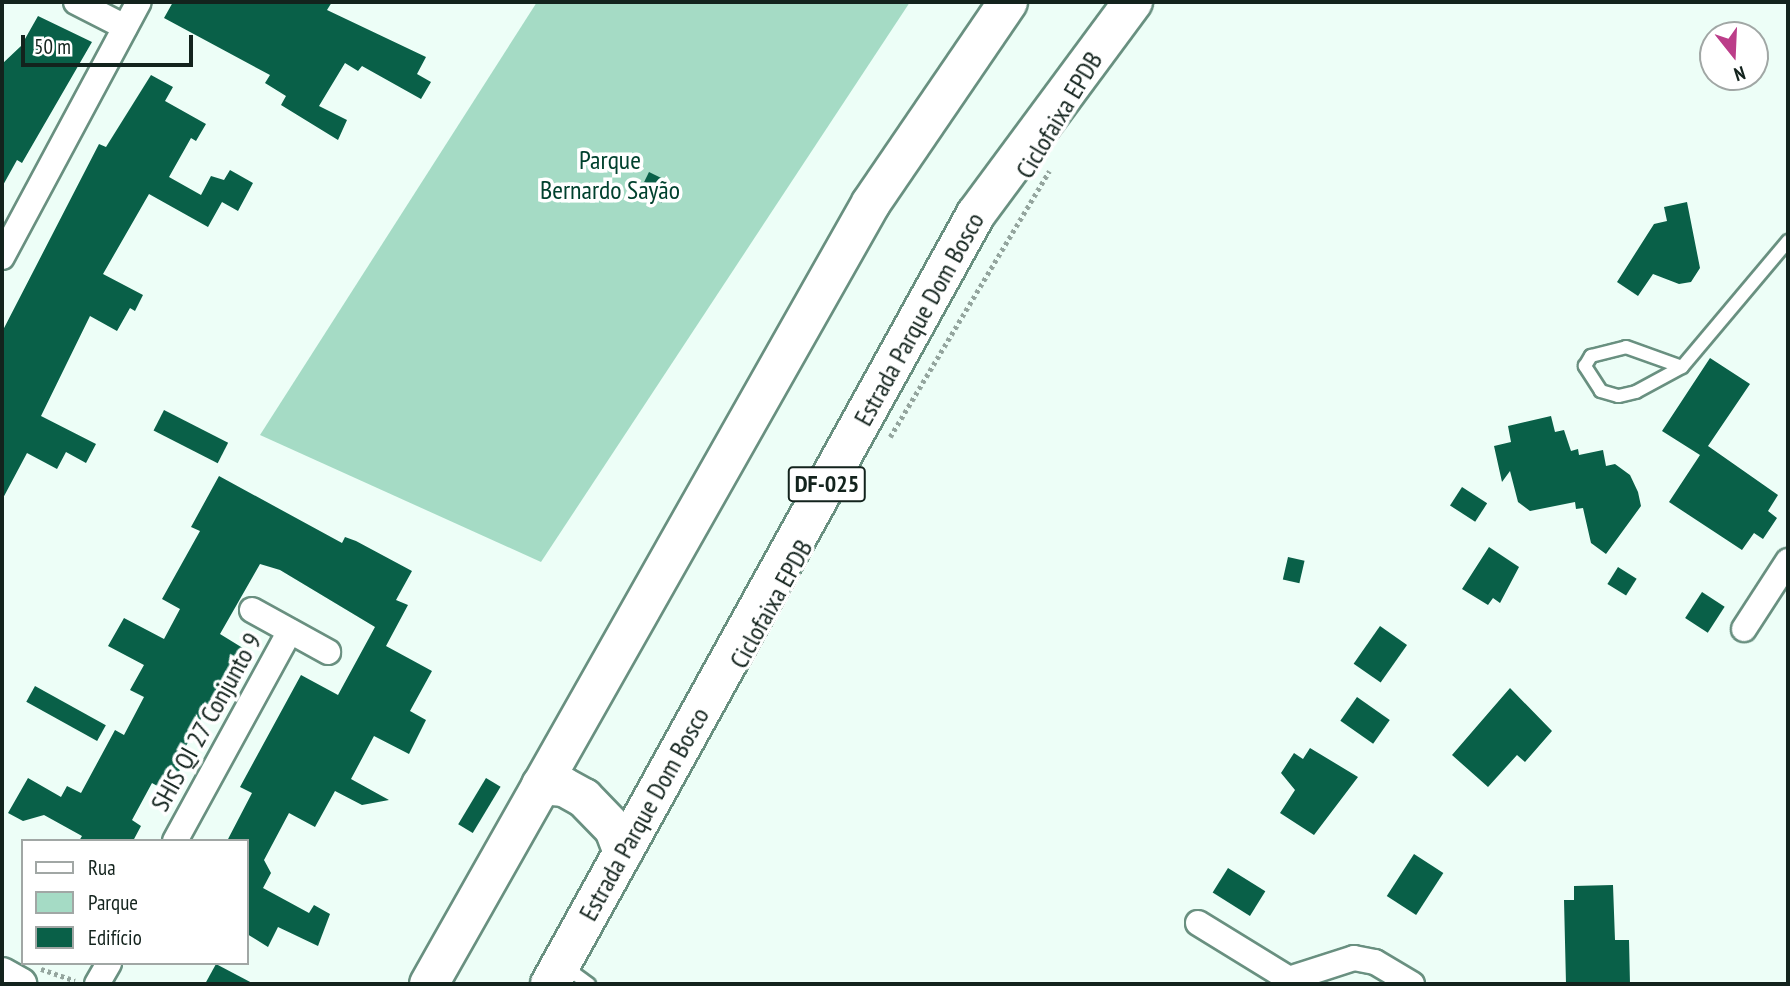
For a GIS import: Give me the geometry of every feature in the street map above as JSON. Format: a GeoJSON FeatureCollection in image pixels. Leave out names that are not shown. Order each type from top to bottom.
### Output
{"type":"FeatureCollection","features":[{"type":"Feature","properties":{"kind":"main road"},"geometry":{"type":"LineString","coordinates":[[440,974],[541,785],[871,202],[1008,2]]}},
{"type":"Feature","properties":{"kind":"main road","name":"Estrada Parque Dom Bosco"},"geometry":{"type":"LineString","coordinates":[[567,977],[623,852],[976,214],[1133,2]]}},
{"type":"Feature","properties":{"kind":"main road"},"geometry":{"type":"LineString","coordinates":[[541,785],[564,787],[584,797],[614,830],[623,852]]}},
{"type":"Feature","properties":{"kind":"street"},"geometry":{"type":"LineString","coordinates":[[76,2],[125,27]]}},
{"type":"Feature","properties":{"kind":"street"},"geometry":{"type":"LineString","coordinates":[[2,257],[139,2]]}},
{"type":"Feature","properties":{"kind":"street"},"geometry":{"type":"LineString","coordinates":[[1744,629],[1788,561]]}},
{"type":"Feature","properties":{"kind":"street"},"geometry":{"type":"LineString","coordinates":[[252,610],[328,652]]}},
{"type":"Feature","properties":{"kind":"street","name":"SHIS QI 27 Conjunto 9"},"geometry":{"type":"LineString","coordinates":[[176,839],[290,631]]}},
{"type":"Feature","properties":{"kind":"street"},"geometry":{"type":"LineString","coordinates":[[1198,923],[1289,979],[1300,982],[1354,958],[1375,962],[1412,984]]}},
{"type":"Feature","properties":{"kind":"street"},"geometry":{"type":"LineString","coordinates":[[88,981],[106,965]]}},
{"type":"Feature","properties":{"kind":"street"},"geometry":{"type":"LineString","coordinates":[[2,974],[20,984]]}},
{"type":"Feature","properties":{"kind":"lane"},"geometry":{"type":"LineString","coordinates":[[1682,368],[1626,347],[1591,356],[1586,366],[1601,391],[1618,396],[1682,368],[1788,242]]}},
{"type":"Feature","properties":{"kind":"path","name":"Ciclofaixa EPDB"},"geometry":{"type":"LineString","coordinates":[[888,440],[1052,164]]}},
{"type":"Feature","properties":{"kind":"path"},"geometry":{"type":"LineString","coordinates":[[36,965],[67,982],[88,981]]}},
{"type":"Feature","properties":{"kind":"green space","name":"Parque Bernardo Sayão"},"geometry":{"type":"Polygon","coordinates":[[[537,2],[910,2],[541,562],[260,435],[537,2]]]}},
{"type":"Feature","properties":{"kind":"building"},"geometry":{"type":"Polygon","coordinates":[[[173,2],[332,2],[327,10],[426,57],[417,74],[431,82],[421,99],[362,66],[358,71],[345,63],[319,106],[347,120],[338,140],[281,105],[286,96],[265,83],[270,75],[164,18],[173,2]]]}},
{"type":"Feature","properties":{"kind":"building"},"geometry":{"type":"Polygon","coordinates":[[[38,16],[92,42],[22,163],[17,160],[2,187],[2,64],[21,46],[38,16]]]}},
{"type":"Feature","properties":{"kind":"building"},"geometry":{"type":"Polygon","coordinates":[[[151,75],[173,87],[165,101],[206,124],[196,141],[191,138],[169,177],[201,195],[211,176],[224,180],[230,170],[253,183],[238,211],[222,202],[208,227],[149,194],[103,274],[143,295],[135,311],[130,308],[117,331],[90,316],[41,416],[96,444],[86,463],[66,452],[57,469],[27,453],[2,500],[2,332],[99,144],[106,147],[151,75]]]}},
{"type":"Feature","properties":{"kind":"building"},"geometry":{"type":"Polygon","coordinates":[[[649,172],[671,183],[662,203],[639,192],[649,172]]]}},
{"type":"Feature","properties":{"kind":"building"},"geometry":{"type":"Polygon","coordinates":[[[1687,202],[1700,268],[1691,282],[1679,284],[1653,274],[1638,296],[1617,282],[1654,224],[1667,221],[1664,207],[1687,202]]]}},
{"type":"Feature","properties":{"kind":"building"},"geometry":{"type":"Polygon","coordinates":[[[1710,358],[1750,384],[1708,446],[1778,495],[1768,511],[1777,518],[1763,539],[1754,533],[1742,550],[1669,502],[1700,455],[1662,431],[1710,358]]]}},
{"type":"Feature","properties":{"kind":"building"},"geometry":{"type":"Polygon","coordinates":[[[164,410],[228,443],[218,463],[154,430],[164,410]]]}},
{"type":"Feature","properties":{"kind":"building"},"geometry":{"type":"Polygon","coordinates":[[[1551,416],[1555,432],[1564,430],[1571,451],[1578,449],[1579,455],[1603,450],[1606,466],[1615,464],[1630,475],[1638,492],[1641,506],[1606,554],[1591,543],[1583,508],[1576,509],[1575,502],[1530,511],[1518,502],[1510,471],[1502,482],[1494,446],[1511,442],[1508,426],[1551,416]]]}},
{"type":"Feature","properties":{"kind":"building"},"geometry":{"type":"Polygon","coordinates":[[[219,476],[342,543],[345,537],[356,541],[412,571],[396,600],[408,605],[386,646],[432,671],[410,711],[426,720],[409,754],[374,736],[351,779],[389,800],[362,805],[335,791],[315,827],[289,813],[264,860],[271,873],[263,888],[309,913],[314,905],[330,914],[318,946],[278,927],[268,947],[248,935],[248,839],[228,839],[252,793],[240,787],[301,675],[338,695],[375,627],[280,570],[260,564],[220,634],[246,650],[213,697],[175,766],[180,770],[168,792],[152,783],[132,820],[141,826],[134,839],[80,839],[82,836],[44,815],[23,821],[8,813],[28,778],[61,797],[67,786],[81,793],[115,730],[124,735],[144,697],[130,690],[144,665],[108,646],[124,618],[164,639],[180,609],[162,599],[200,531],[191,527],[219,476]]]}},
{"type":"Feature","properties":{"kind":"building"},"geometry":{"type":"Polygon","coordinates":[[[1462,487],[1487,503],[1475,522],[1450,505],[1462,487]]]}},
{"type":"Feature","properties":{"kind":"building"},"geometry":{"type":"Polygon","coordinates":[[[1489,547],[1519,567],[1500,603],[1493,598],[1488,605],[1462,589],[1489,547]]]}},
{"type":"Feature","properties":{"kind":"building"},"geometry":{"type":"Polygon","coordinates":[[[1288,557],[1305,561],[1299,583],[1283,579],[1288,557]]]}},
{"type":"Feature","properties":{"kind":"building"},"geometry":{"type":"Polygon","coordinates":[[[1618,567],[1637,579],[1626,596],[1607,584],[1618,567]]]}},
{"type":"Feature","properties":{"kind":"building"},"geometry":{"type":"Polygon","coordinates":[[[1702,592],[1725,607],[1708,633],[1685,618],[1702,592]]]}},
{"type":"Feature","properties":{"kind":"building"},"geometry":{"type":"Polygon","coordinates":[[[1380,626],[1407,645],[1381,683],[1354,664],[1380,626]]]}},
{"type":"Feature","properties":{"kind":"building"},"geometry":{"type":"Polygon","coordinates":[[[35,686],[106,725],[97,741],[26,702],[35,686]]]}},
{"type":"Feature","properties":{"kind":"building"},"geometry":{"type":"Polygon","coordinates":[[[1510,688],[1552,731],[1525,762],[1517,755],[1488,787],[1452,755],[1510,688]]]}},
{"type":"Feature","properties":{"kind":"building"},"geometry":{"type":"Polygon","coordinates":[[[1357,697],[1390,720],[1373,744],[1340,721],[1357,697]]]}},
{"type":"Feature","properties":{"kind":"building"},"geometry":{"type":"Polygon","coordinates":[[[1310,748],[1358,777],[1314,835],[1280,813],[1295,790],[1281,773],[1294,753],[1303,759],[1310,748]]]}},
{"type":"Feature","properties":{"kind":"building"},"geometry":{"type":"Polygon","coordinates":[[[486,778],[501,787],[473,833],[458,824],[486,778]]]}},
{"type":"Feature","properties":{"kind":"building"},"geometry":{"type":"Polygon","coordinates":[[[1414,854],[1443,873],[1416,915],[1387,896],[1414,854]]]}},
{"type":"Feature","properties":{"kind":"building"},"geometry":{"type":"Polygon","coordinates":[[[1228,868],[1265,891],[1250,916],[1213,893],[1228,868]]]}},
{"type":"Feature","properties":{"kind":"building"},"geometry":{"type":"Polygon","coordinates":[[[1613,885],[1615,940],[1629,940],[1630,984],[1566,984],[1564,900],[1574,900],[1574,886],[1613,885]]]}},
{"type":"Feature","properties":{"kind":"building"},"geometry":{"type":"Polygon","coordinates":[[[218,965],[254,984],[205,984],[218,965]]]}}]}
